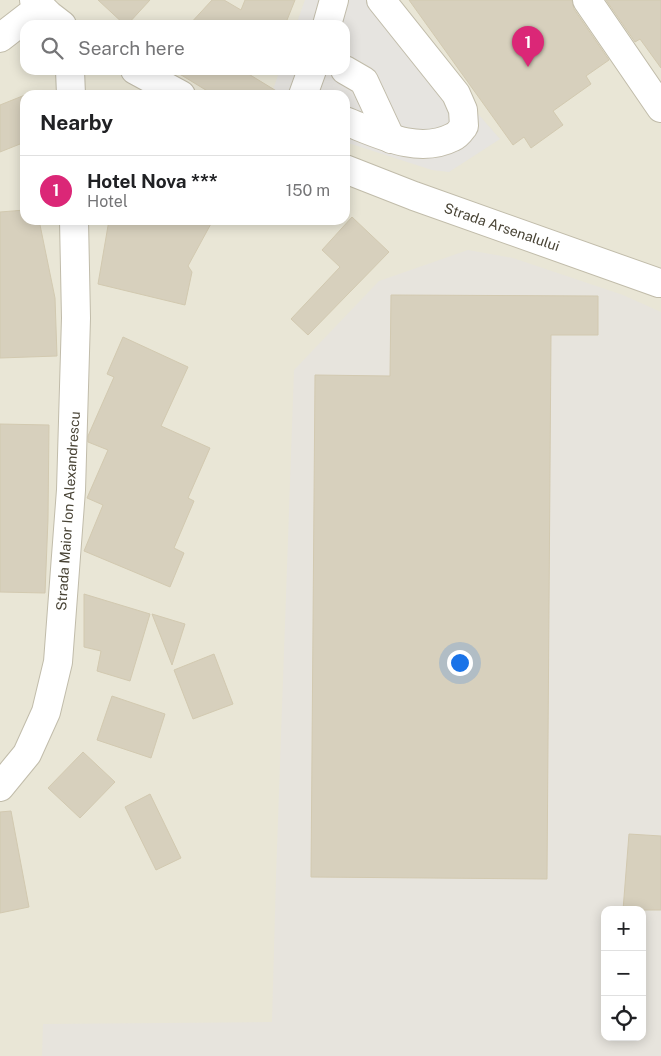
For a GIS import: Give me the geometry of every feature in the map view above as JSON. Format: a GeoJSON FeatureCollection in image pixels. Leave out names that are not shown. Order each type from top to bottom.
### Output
{"type":"FeatureCollection","features":[{"type":"Feature","properties":{"kind":"street"},"geometry":{"type":"LineString","coordinates":[[328,20],[334,0]]}},
{"type":"Feature","properties":{"kind":"street"},"geometry":{"type":"LineString","coordinates":[[350,123],[391,139],[418,145],[438,142],[455,136],[464,126],[464,110],[456,94],[381,0]]}},
{"type":"Feature","properties":{"kind":"street"},"geometry":{"type":"LineString","coordinates":[[587,0],[661,108]]}},
{"type":"Feature","properties":{"kind":"street"},"geometry":{"type":"LineString","coordinates":[[0,38],[37,3],[55,20]]}},
{"type":"Feature","properties":{"kind":"street"},"geometry":{"type":"LineString","coordinates":[[350,73],[364,81],[391,139]]}},
{"type":"Feature","properties":{"kind":"street"},"geometry":{"type":"LineString","coordinates":[[70,75],[71,90]]}},
{"type":"Feature","properties":{"kind":"street"},"geometry":{"type":"LineString","coordinates":[[144,75],[172,90]]}},
{"type":"Feature","properties":{"kind":"street"},"geometry":{"type":"LineString","coordinates":[[305,90],[310,75]]}},
{"type":"Feature","properties":{"kind":"street","name":"Strada Arsenalului"},"geometry":{"type":"LineString","coordinates":[[350,171],[414,196],[660,283]]}},
{"type":"Feature","properties":{"kind":"street","name":"Strada Maior Ion Alexandrescu"},"geometry":{"type":"LineString","coordinates":[[0,787],[27,754],[46,712],[58,662],[71,490],[74,422],[76,318],[74,225]]}},
{"type":"Feature","properties":{"kind":"shaded area"},"geometry":{"type":"Polygon","coordinates":[[[0,0],[661,0],[661,1056],[0,1056],[0,0]]]}},
{"type":"Feature","properties":{"kind":"shaded area"},"geometry":{"type":"Polygon","coordinates":[[[305,0],[378,0],[500,139],[449,172],[432,170],[350,144],[350,90],[273,90],[278,75],[350,75],[350,20],[298,20],[305,0]]]}},
{"type":"Feature","properties":{"kind":"shaded area"},"geometry":{"type":"Polygon","coordinates":[[[468,250],[513,258],[623,295],[661,312],[661,1056],[42,1056],[43,1024],[272,1022],[294,370],[379,281],[468,250]]]}},
{"type":"Feature","properties":{"kind":"building"},"geometry":{"type":"Polygon","coordinates":[[[98,0],[150,0],[132,20],[120,20],[98,0]]]}},
{"type":"Feature","properties":{"kind":"building"},"geometry":{"type":"Polygon","coordinates":[[[212,0],[224,0],[241,10],[245,0],[295,0],[287,20],[194,20],[212,0]]]}},
{"type":"Feature","properties":{"kind":"building"},"geometry":{"type":"Polygon","coordinates":[[[409,0],[572,0],[574,9],[609,60],[586,76],[591,84],[553,111],[563,125],[531,148],[524,137],[513,145],[409,0]]]}},
{"type":"Feature","properties":{"kind":"building"},"geometry":{"type":"Polygon","coordinates":[[[606,0],[661,0],[661,68],[640,39],[635,42],[606,0]]]}},
{"type":"Feature","properties":{"kind":"building"},"geometry":{"type":"Polygon","coordinates":[[[181,75],[250,75],[275,90],[206,90],[181,75]]]}},
{"type":"Feature","properties":{"kind":"building"},"geometry":{"type":"Polygon","coordinates":[[[20,97],[20,144],[0,152],[0,105],[20,97]]]}},
{"type":"Feature","properties":{"kind":"building"},"geometry":{"type":"Polygon","coordinates":[[[20,210],[20,225],[40,225],[55,298],[57,356],[0,358],[0,212],[20,210]]]}},
{"type":"Feature","properties":{"kind":"building"},"geometry":{"type":"Polygon","coordinates":[[[352,217],[389,252],[308,335],[291,319],[340,267],[322,250],[345,225],[350,225],[352,217]]]}},
{"type":"Feature","properties":{"kind":"building"},"geometry":{"type":"Polygon","coordinates":[[[108,225],[210,225],[188,266],[192,272],[185,305],[98,284],[108,225]]]}},
{"type":"Feature","properties":{"kind":"building"},"geometry":{"type":"Polygon","coordinates":[[[391,295],[598,296],[598,335],[551,335],[547,879],[311,877],[315,375],[390,376],[391,295]]]}},
{"type":"Feature","properties":{"kind":"building"},"geometry":{"type":"Polygon","coordinates":[[[123,337],[188,367],[161,426],[210,448],[188,498],[194,501],[174,548],[184,553],[170,587],[84,551],[103,505],[87,498],[108,450],[88,442],[88,436],[114,377],[107,374],[123,337]]]}},
{"type":"Feature","properties":{"kind":"building"},"geometry":{"type":"Polygon","coordinates":[[[0,424],[49,425],[45,593],[0,592],[0,424]]]}},
{"type":"Feature","properties":{"kind":"building"},"geometry":{"type":"Polygon","coordinates":[[[84,594],[150,614],[130,681],[97,671],[101,651],[84,647],[84,594]]]}},
{"type":"Feature","properties":{"kind":"building"},"geometry":{"type":"Polygon","coordinates":[[[152,614],[185,624],[172,665],[152,614]]]}},
{"type":"Feature","properties":{"kind":"building"},"geometry":{"type":"Polygon","coordinates":[[[214,654],[233,704],[193,719],[174,670],[214,654]]]}},
{"type":"Feature","properties":{"kind":"building"},"geometry":{"type":"Polygon","coordinates":[[[112,696],[165,714],[151,758],[97,740],[112,696]]]}},
{"type":"Feature","properties":{"kind":"building"},"geometry":{"type":"Polygon","coordinates":[[[83,752],[115,782],[80,818],[48,788],[83,752]]]}},
{"type":"Feature","properties":{"kind":"building"},"geometry":{"type":"Polygon","coordinates":[[[150,794],[181,858],[156,870],[125,807],[150,794]]]}},
{"type":"Feature","properties":{"kind":"building"},"geometry":{"type":"Polygon","coordinates":[[[11,811],[29,907],[0,913],[0,812],[11,811]]]}},
{"type":"Feature","properties":{"kind":"building"},"geometry":{"type":"Polygon","coordinates":[[[629,834],[661,836],[661,910],[646,910],[646,906],[623,906],[629,834]]]}},
{"type":"Feature","properties":{"kind":"place","name":"Hotel Nova ***"},"geometry":{"type":"Point","coordinates":[528,67]}}]}
